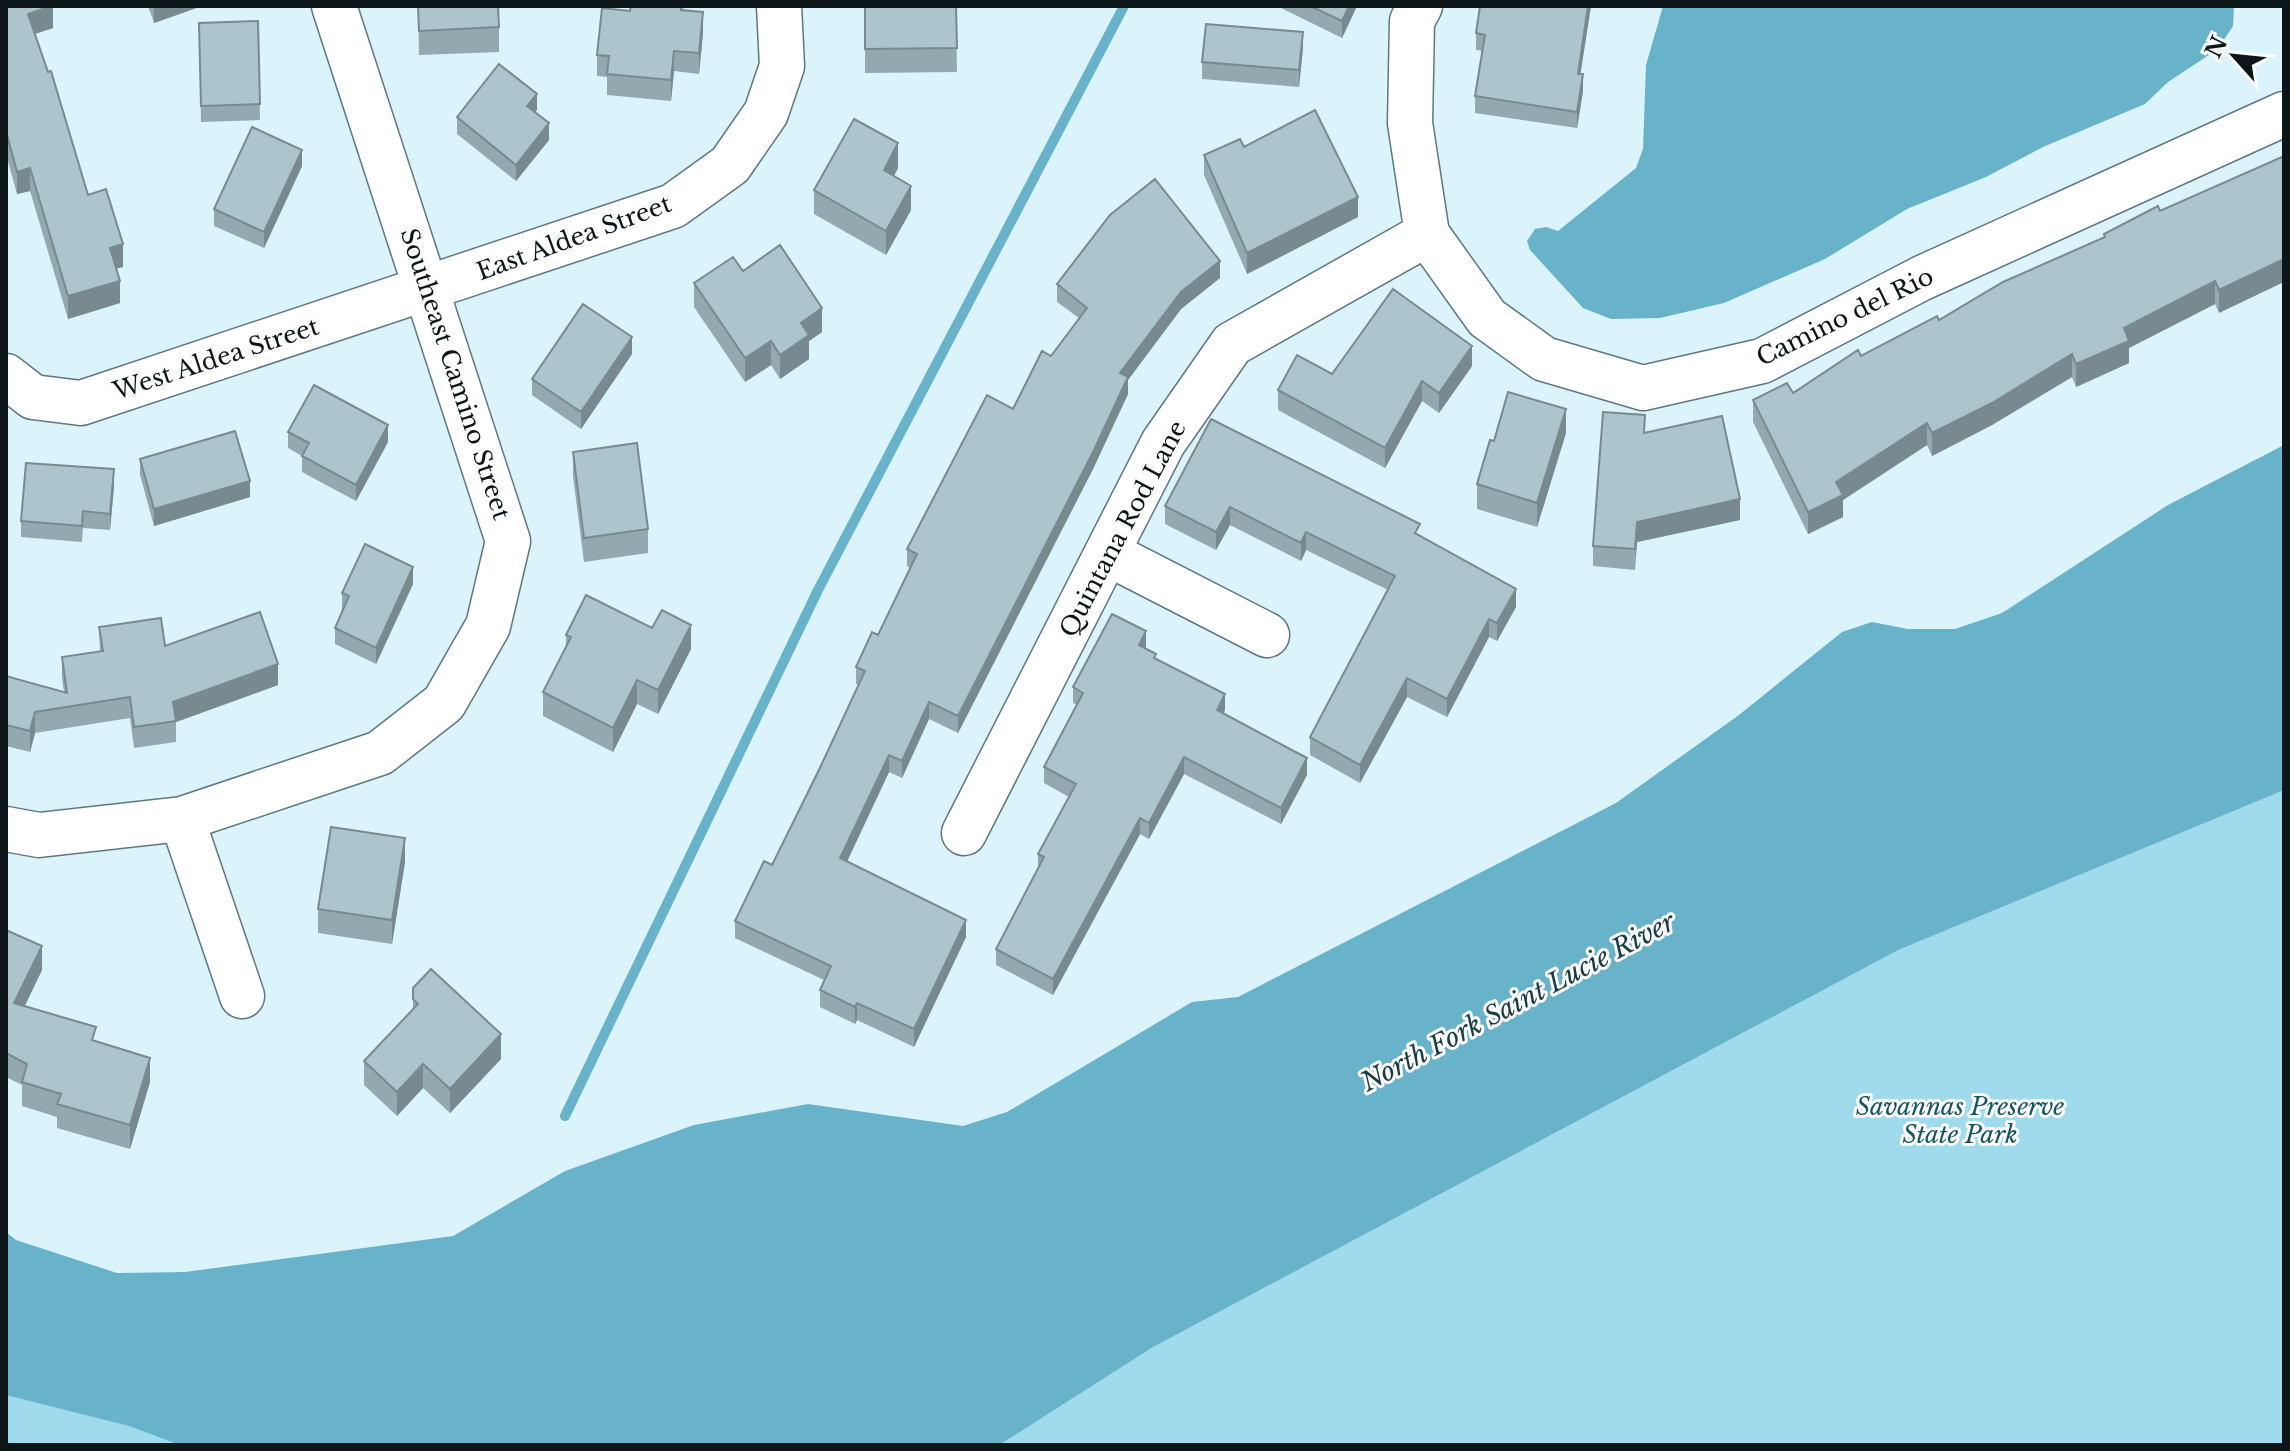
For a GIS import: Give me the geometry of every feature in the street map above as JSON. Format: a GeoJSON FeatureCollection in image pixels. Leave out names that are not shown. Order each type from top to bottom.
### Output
{"type":"FeatureCollection","features":[{"type":"Feature","properties":{"kind":"street","name":"Southeast Camino Street"},"geometry":{"type":"LineString","coordinates":[[6,829],[39,835],[182,819],[380,753],[444,703],[488,626],[508,541],[429,289],[334,6]]}},
{"type":"Feature","properties":{"kind":"street","name":"East Aldea Street"},"geometry":{"type":"LineString","coordinates":[[429,289],[673,206],[730,165],[766,113],[782,66],[779,6]]}},
{"type":"Feature","properties":{"kind":"street","name":"Camino del Rio"},"geometry":{"type":"LineString","coordinates":[[1420,6],[1412,21],[1410,123],[1427,234],[1487,318],[1544,359],[1643,388],[1762,361],[1922,278],[2284,114]]}},
{"type":"Feature","properties":{"kind":"street","name":"Quintana Rod Lane"},"geometry":{"type":"LineString","coordinates":[[964,833],[1163,443],[1232,344],[1427,234]]}},
{"type":"Feature","properties":{"kind":"street","name":"West Aldea Street"},"geometry":{"type":"LineString","coordinates":[[6,376],[33,397],[81,403],[429,289]]}},
{"type":"Feature","properties":{"kind":"street"},"geometry":{"type":"LineString","coordinates":[[1109,554],[1267,635]]}},
{"type":"Feature","properties":{"kind":"street"},"geometry":{"type":"LineString","coordinates":[[182,819],[242,996]]}},
{"type":"Feature","properties":{"kind":"green space","name":"Savannas Preserve State Park"},"geometry":{"type":"Polygon","coordinates":[[[2284,642],[2284,1445],[751,1445],[2284,642]]]}},
{"type":"Feature","properties":{"kind":"green space"},"geometry":{"type":"Polygon","coordinates":[[[6,1323],[242,1445],[6,1445],[6,1323]]]}},
{"type":"Feature","properties":{"kind":"water"},"geometry":{"type":"Polygon","coordinates":[[[1663,6],[2234,6],[2233,26],[2218,49],[2168,82],[2145,104],[2043,147],[1986,177],[1907,209],[1825,259],[1724,303],[1660,318],[1611,319],[1583,308],[1530,250],[1527,241],[1535,229],[1546,227],[1558,231],[1636,168],[1643,149],[1646,65],[1663,6]]]}},
{"type":"Feature","properties":{"kind":"water","name":"North Fork Saint Lucie River"},"geometry":{"type":"Polygon","coordinates":[[[2284,445],[2284,790],[1898,950],[1153,1347],[999,1445],[180,1445],[129,1426],[6,1395],[6,1232],[16,1240],[117,1273],[185,1272],[453,1236],[565,1171],[694,1125],[808,1104],[963,1126],[1007,1112],[1192,1002],[1238,997],[1616,803],[1739,715],[1842,632],[1872,622],[1908,629],[1955,629],[2002,613],[2168,505],[2284,445]]]}},
{"type":"Feature","properties":{"kind":"building"},"geometry":{"type":"Polygon","coordinates":[[[6,6],[51,6],[28,14],[48,72],[51,71],[88,195],[106,189],[123,244],[110,248],[120,281],[68,296],[30,168],[17,172],[6,131],[6,6]]]}},
{"type":"Feature","properties":{"kind":"building"},"geometry":{"type":"Polygon","coordinates":[[[418,6],[498,6],[499,27],[419,31],[418,6]]]}},
{"type":"Feature","properties":{"kind":"building"},"geometry":{"type":"Polygon","coordinates":[[[631,6],[681,6],[681,10],[703,12],[699,53],[674,51],[671,80],[607,74],[609,56],[597,55],[602,8],[630,11],[631,6]]]}},
{"type":"Feature","properties":{"kind":"building"},"geometry":{"type":"Polygon","coordinates":[[[865,6],[956,6],[957,48],[865,49],[865,6]]]}},
{"type":"Feature","properties":{"kind":"building"},"geometry":{"type":"Polygon","coordinates":[[[1310,6],[1349,6],[1342,21],[1310,6]]]}},
{"type":"Feature","properties":{"kind":"building"},"geometry":{"type":"Polygon","coordinates":[[[1480,6],[1588,6],[1578,74],[1583,74],[1577,112],[1475,96],[1485,35],[1476,33],[1480,6]]]}},
{"type":"Feature","properties":{"kind":"building"},"geometry":{"type":"Polygon","coordinates":[[[258,21],[260,104],[201,106],[199,23],[258,21]]]}},
{"type":"Feature","properties":{"kind":"building"},"geometry":{"type":"Polygon","coordinates":[[[1206,24],[1303,32],[1299,70],[1202,62],[1206,24]]]}},
{"type":"Feature","properties":{"kind":"building"},"geometry":{"type":"Polygon","coordinates":[[[499,64],[537,94],[527,106],[549,123],[516,165],[457,117],[499,64]]]}},
{"type":"Feature","properties":{"kind":"building"},"geometry":{"type":"Polygon","coordinates":[[[1315,110],[1358,197],[1247,253],[1204,155],[1240,139],[1244,147],[1315,110]]]}},
{"type":"Feature","properties":{"kind":"building"},"geometry":{"type":"Polygon","coordinates":[[[854,119],[898,143],[884,170],[911,186],[886,231],[814,190],[854,119]]]}},
{"type":"Feature","properties":{"kind":"building"},"geometry":{"type":"Polygon","coordinates":[[[252,127],[302,150],[264,232],[214,209],[252,127]]]}},
{"type":"Feature","properties":{"kind":"building"},"geometry":{"type":"Polygon","coordinates":[[[2284,156],[2284,259],[2219,290],[2215,281],[2124,328],[2129,341],[2076,364],[2072,354],[1992,403],[1932,433],[1927,423],[1836,482],[1843,495],[1808,512],[1753,400],[1787,383],[1793,393],[1858,350],[1861,356],[1937,316],[1939,320],[2003,282],[2105,237],[2104,234],[2158,206],[2160,211],[2284,156]]]}},
{"type":"Feature","properties":{"kind":"building"},"geometry":{"type":"Polygon","coordinates":[[[1155,179],[1220,261],[1181,292],[1120,373],[1128,377],[1093,452],[958,716],[929,702],[902,761],[889,755],[840,858],[966,920],[914,1029],[820,990],[831,966],[735,921],[764,861],[772,865],[819,770],[865,671],[856,667],[872,632],[878,635],[917,554],[907,549],[987,395],[1013,409],[1042,351],[1051,356],[1087,308],[1057,284],[1110,215],[1155,179]]]}},
{"type":"Feature","properties":{"kind":"building"},"geometry":{"type":"Polygon","coordinates":[[[780,245],[822,308],[801,323],[809,335],[780,355],[771,341],[745,358],[694,283],[733,257],[743,271],[780,245]]]}},
{"type":"Feature","properties":{"kind":"building"},"geometry":{"type":"Polygon","coordinates":[[[1393,289],[1472,346],[1439,393],[1422,381],[1385,448],[1278,390],[1297,355],[1332,374],[1393,289]]]}},
{"type":"Feature","properties":{"kind":"building"},"geometry":{"type":"Polygon","coordinates":[[[583,304],[632,337],[581,412],[532,379],[583,304]]]}},
{"type":"Feature","properties":{"kind":"building"},"geometry":{"type":"Polygon","coordinates":[[[314,385],[388,425],[356,485],[302,456],[309,443],[288,432],[314,385]]]}},
{"type":"Feature","properties":{"kind":"building"},"geometry":{"type":"Polygon","coordinates":[[[1508,392],[1566,409],[1537,503],[1477,484],[1508,392]]]}},
{"type":"Feature","properties":{"kind":"building"},"geometry":{"type":"Polygon","coordinates":[[[1603,412],[1645,415],[1644,433],[1722,416],[1740,499],[1637,522],[1635,549],[1593,546],[1603,412]]]}},
{"type":"Feature","properties":{"kind":"building"},"geometry":{"type":"Polygon","coordinates":[[[1211,419],[1420,524],[1415,533],[1516,589],[1497,623],[1489,619],[1447,699],[1407,678],[1360,765],[1310,737],[1395,576],[1306,532],[1301,543],[1230,507],[1216,532],[1165,506],[1211,419]]]}},
{"type":"Feature","properties":{"kind":"building"},"geometry":{"type":"Polygon","coordinates":[[[235,431],[250,481],[154,509],[140,459],[235,431]]]}},
{"type":"Feature","properties":{"kind":"building"},"geometry":{"type":"Polygon","coordinates":[[[637,443],[648,529],[584,538],[573,452],[637,443]]]}},
{"type":"Feature","properties":{"kind":"building"},"geometry":{"type":"Polygon","coordinates":[[[26,463],[114,469],[110,514],[83,511],[82,526],[21,521],[26,463]]]}},
{"type":"Feature","properties":{"kind":"building"},"geometry":{"type":"Polygon","coordinates":[[[365,544],[413,567],[376,648],[335,628],[349,596],[342,593],[365,544]]]}},
{"type":"Feature","properties":{"kind":"building"},"geometry":{"type":"Polygon","coordinates":[[[586,595],[652,628],[662,610],[691,625],[658,690],[637,680],[613,728],[543,692],[571,637],[566,635],[586,595]]]}},
{"type":"Feature","properties":{"kind":"building"},"geometry":{"type":"Polygon","coordinates":[[[260,612],[278,664],[173,702],[176,721],[134,727],[130,697],[35,712],[30,731],[6,725],[6,676],[67,693],[62,657],[103,651],[99,627],[161,618],[165,646],[260,612]]]}},
{"type":"Feature","properties":{"kind":"building"},"geometry":{"type":"Polygon","coordinates":[[[1112,614],[1146,631],[1139,645],[1156,654],[1154,658],[1225,694],[1217,710],[1307,758],[1281,808],[1184,757],[1149,823],[1140,818],[1053,979],[996,949],[1044,857],[1038,854],[1076,784],[1044,767],[1083,693],[1073,687],[1112,614]]]}},
{"type":"Feature","properties":{"kind":"building"},"geometry":{"type":"Polygon","coordinates":[[[331,827],[405,838],[392,920],[318,909],[331,827]]]}},
{"type":"Feature","properties":{"kind":"building"},"geometry":{"type":"Polygon","coordinates":[[[6,930],[42,946],[14,1003],[96,1027],[92,1040],[150,1058],[130,1125],[57,1104],[61,1094],[22,1082],[27,1064],[6,1053],[6,930]]]}},
{"type":"Feature","properties":{"kind":"building"},"geometry":{"type":"Polygon","coordinates":[[[431,969],[501,1034],[450,1089],[423,1064],[397,1092],[364,1061],[418,1004],[413,999],[413,988],[431,969]]]}},
{"type":"Feature","properties":{"kind":"waterway"},"geometry":{"type":"LineString","coordinates":[[565,1116],[818,590],[1124,6]]}}]}
